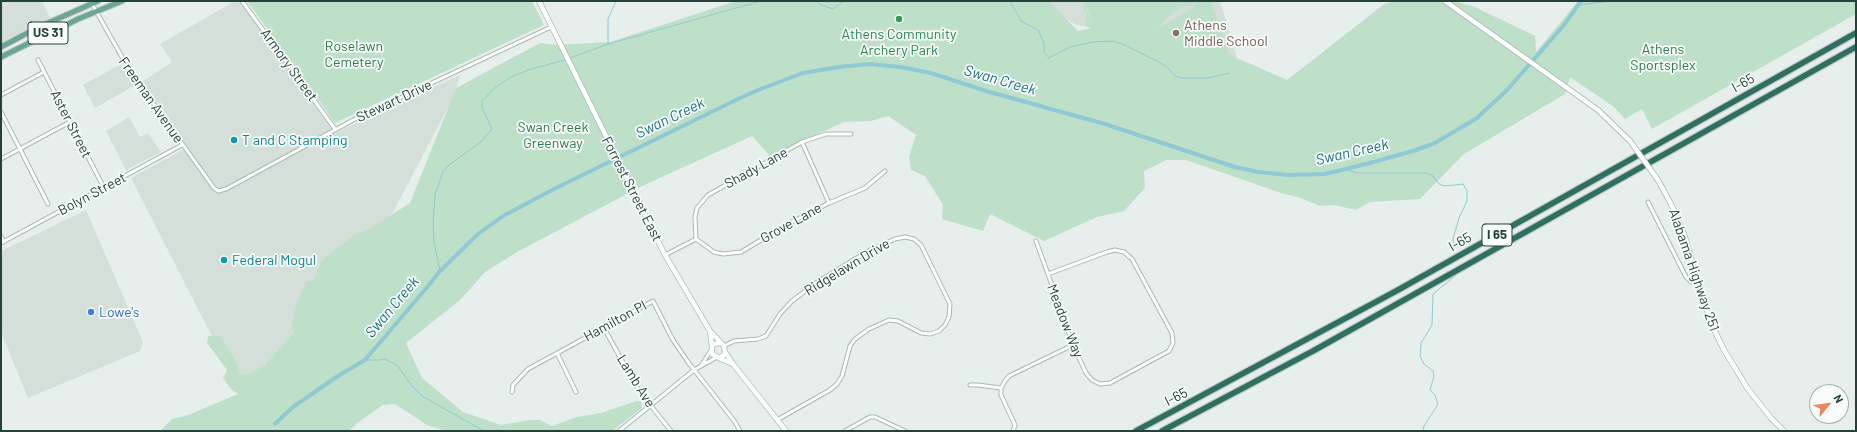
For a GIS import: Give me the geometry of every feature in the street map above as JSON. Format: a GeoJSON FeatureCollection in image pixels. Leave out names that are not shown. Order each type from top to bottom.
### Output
{"type":"FeatureCollection","features":[{"type":"Feature","properties":{"kind":"highway","name":"I-65"},"geometry":{"type":"LineString","coordinates":[[1136,431],[1398,290],[1856,33]]}},
{"type":"Feature","properties":{"kind":"highway","name":"I 65"},"geometry":{"type":"LineString","coordinates":[[1162,431],[1313,351],[1856,47]]}},
{"type":"Feature","properties":{"kind":"main road","name":"US 31"},"geometry":{"type":"LineString","coordinates":[[1,47],[98,1]]}},
{"type":"Feature","properties":{"kind":"main road","name":"US 31"},"geometry":{"type":"LineString","coordinates":[[1,56],[96,11],[122,1]]}},
{"type":"Feature","properties":{"kind":"main road","name":"Forrest Street East"},"geometry":{"type":"LineString","coordinates":[[539,1],[665,255],[710,331],[722,345]]}},
{"type":"Feature","properties":{"kind":"main road","name":"Alabama Highway 251"},"geometry":{"type":"LineString","coordinates":[[1445,1],[1598,110],[1630,141],[1658,180],[1672,206],[1684,234],[1697,281],[1712,325],[1730,362],[1759,405],[1784,431]]}},
{"type":"Feature","properties":{"kind":"main road","name":"Forrest Street East"},"geometry":{"type":"LineString","coordinates":[[710,331],[711,349]]}},
{"type":"Feature","properties":{"kind":"main road"},"geometry":{"type":"LineString","coordinates":[[733,364],[712,354],[711,349],[714,344],[722,345],[733,364],[786,431]]}},
{"type":"Feature","properties":{"kind":"main road"},"geometry":{"type":"LineString","coordinates":[[718,357],[722,356],[725,352]]}},
{"type":"Feature","properties":{"kind":"street","name":"Armory Street"},"geometry":{"type":"LineString","coordinates":[[242,1],[335,129]]}},
{"type":"Feature","properties":{"kind":"street","name":"Freeman Avenue"},"geometry":{"type":"LineString","coordinates":[[92,4],[130,72],[182,145],[214,188],[218,191]]}},
{"type":"Feature","properties":{"kind":"street","name":"Stewart Drive"},"geometry":{"type":"LineString","coordinates":[[218,191],[226,189],[335,129],[551,27]]}},
{"type":"Feature","properties":{"kind":"street","name":"Aster Street"},"geometry":{"type":"LineString","coordinates":[[38,60],[104,188]]}},
{"type":"Feature","properties":{"kind":"street"},"geometry":{"type":"LineString","coordinates":[[1,95],[44,72]]}},
{"type":"Feature","properties":{"kind":"street"},"geometry":{"type":"LineString","coordinates":[[1,112],[48,204]]}},
{"type":"Feature","properties":{"kind":"street"},"geometry":{"type":"LineString","coordinates":[[1,159],[70,122]]}},
{"type":"Feature","properties":{"kind":"street","name":"Shady Lane"},"geometry":{"type":"LineString","coordinates":[[696,239],[695,217],[697,208],[708,195],[802,142],[826,134],[851,134]]}},
{"type":"Feature","properties":{"kind":"street"},"geometry":{"type":"LineString","coordinates":[[802,142],[829,203]]}},
{"type":"Feature","properties":{"kind":"street","name":"Bolyn Street"},"geometry":{"type":"LineString","coordinates":[[2,242],[182,145]]}},
{"type":"Feature","properties":{"kind":"street","name":"Grove Lane"},"geometry":{"type":"LineString","coordinates":[[696,239],[714,252],[732,254],[741,252],[786,225],[829,203],[865,188],[885,172]]}},
{"type":"Feature","properties":{"kind":"street"},"geometry":{"type":"LineString","coordinates":[[1648,202],[1686,277],[1691,282],[1697,281]]}},
{"type":"Feature","properties":{"kind":"street"},"geometry":{"type":"LineString","coordinates":[[1,236],[2,242]]}},
{"type":"Feature","properties":{"kind":"street","name":"Ridgelawn Drive"},"geometry":{"type":"LineString","coordinates":[[722,345],[734,341],[758,340],[766,336],[780,314],[792,301],[816,283],[870,250],[895,239],[905,238],[914,240],[921,245],[950,304],[949,317],[945,325],[939,331],[930,334],[922,333],[898,321],[889,320],[869,329],[855,339],[850,346],[842,376],[830,390],[777,420]]}},
{"type":"Feature","properties":{"kind":"street"},"geometry":{"type":"LineString","coordinates":[[665,255],[696,239]]}},
{"type":"Feature","properties":{"kind":"street","name":"Meadow Way"},"geometry":{"type":"LineString","coordinates":[[1036,242],[1073,345],[1086,373],[1092,380],[1100,384],[1110,383],[1169,351],[1173,342],[1172,333],[1132,259],[1124,252],[1115,250],[1048,274]]}},
{"type":"Feature","properties":{"kind":"street","name":"Hamilton Pl"},"geometry":{"type":"LineString","coordinates":[[512,392],[513,385],[528,369],[653,301],[673,340],[694,370],[735,422],[740,431]]}},
{"type":"Feature","properties":{"kind":"street","name":"Lamb Ave"},"geometry":{"type":"LineString","coordinates":[[604,328],[636,386],[671,431]]}},
{"type":"Feature","properties":{"kind":"street"},"geometry":{"type":"LineString","coordinates":[[1013,431],[1015,425],[1001,395],[1001,388],[1010,376],[1073,345]]}},
{"type":"Feature","properties":{"kind":"street"},"geometry":{"type":"LineString","coordinates":[[701,366],[711,349]]}},
{"type":"Feature","properties":{"kind":"street"},"geometry":{"type":"LineString","coordinates":[[557,353],[576,392]]}},
{"type":"Feature","properties":{"kind":"street"},"geometry":{"type":"LineString","coordinates":[[619,431],[694,370],[718,357]]}},
{"type":"Feature","properties":{"kind":"street"},"geometry":{"type":"LineString","coordinates":[[970,386],[978,385],[1001,388]]}},
{"type":"Feature","properties":{"kind":"street"},"geometry":{"type":"LineString","coordinates":[[845,431],[870,417],[875,417],[905,431]]}},
{"type":"Feature","properties":{"kind":"shaded area"},"geometry":{"type":"Polygon","coordinates":[[[1,1],[42,1],[50,18],[1,43],[1,1]]]}},
{"type":"Feature","properties":{"kind":"shaded area"},"geometry":{"type":"Polygon","coordinates":[[[235,1],[240,1],[335,133],[460,75],[453,98],[391,216],[321,261],[292,334],[241,393],[131,178],[188,147],[142,82],[172,62],[160,44],[235,1]]]}},
{"type":"Feature","properties":{"kind":"shaded area","name":"Athens Middle School"},"geometry":{"type":"Polygon","coordinates":[[[1044,1],[1220,1],[1237,58],[1204,71],[1152,38],[1076,25],[1046,5],[1044,1]]]}},
{"type":"Feature","properties":{"kind":"shaded area"},"geometry":{"type":"Polygon","coordinates":[[[121,64],[135,85],[95,108],[83,85],[121,64]]]}},
{"type":"Feature","properties":{"kind":"shaded area"},"geometry":{"type":"Polygon","coordinates":[[[129,117],[140,137],[148,133],[161,152],[126,170],[106,131],[129,117]]]}},
{"type":"Feature","properties":{"kind":"shaded area"},"geometry":{"type":"Polygon","coordinates":[[[86,210],[143,342],[140,351],[28,398],[1,332],[1,251],[86,210]]]}},
{"type":"Feature","properties":{"kind":"green space","name":"Roselawn Cemetery"},"geometry":{"type":"Polygon","coordinates":[[[247,1],[532,1],[544,25],[335,123],[247,1]]]}},
{"type":"Feature","properties":{"kind":"green space","name":"Swan Creek Greenway"},"geometry":{"type":"Polygon","coordinates":[[[736,1],[1049,1],[1078,31],[1092,28],[1087,27],[1086,24],[1085,20],[1087,19],[1085,10],[1083,9],[1084,1],[1091,24],[1085,1],[1198,1],[1195,3],[1195,6],[1199,1],[1211,1],[1229,53],[1287,80],[1383,5],[1393,1],[1454,1],[1475,7],[1535,36],[1536,52],[1578,1],[1856,1],[1856,14],[1652,129],[1642,109],[1625,119],[1614,107],[1570,77],[1565,94],[1464,154],[1420,199],[1370,202],[1356,210],[1334,205],[1320,206],[1298,197],[1284,194],[1186,160],[1166,160],[1144,171],[1145,188],[1124,211],[1097,217],[1044,241],[990,214],[983,231],[942,219],[943,205],[925,176],[911,170],[909,157],[916,135],[888,116],[871,121],[844,122],[770,156],[752,136],[640,187],[519,251],[485,272],[460,300],[406,343],[422,378],[463,412],[501,425],[530,420],[540,420],[552,426],[577,417],[601,413],[636,401],[641,401],[642,408],[612,431],[446,431],[427,425],[395,404],[383,405],[357,423],[349,431],[160,431],[172,419],[188,415],[238,394],[231,389],[223,378],[227,370],[207,343],[208,336],[220,336],[237,363],[240,374],[248,374],[264,366],[293,333],[292,323],[296,305],[306,281],[313,281],[321,261],[356,234],[366,231],[410,203],[456,88],[540,43],[556,45],[610,42],[736,1]],[[1193,4],[1189,7],[1187,5],[1173,13],[1156,29],[1190,10],[1194,6],[1193,4]]]}},
{"type":"Feature","properties":{"kind":"waterway"},"geometry":{"type":"LineString","coordinates":[[608,44],[608,19],[616,1]]}},
{"type":"Feature","properties":{"kind":"waterway"},"geometry":{"type":"LineString","coordinates":[[570,58],[608,44],[761,1]]}},
{"type":"Feature","properties":{"kind":"waterway"},"geometry":{"type":"LineString","coordinates":[[816,1],[821,5],[833,9],[844,1]]}},
{"type":"Feature","properties":{"kind":"waterway"},"geometry":{"type":"LineString","coordinates":[[1010,1],[1021,21],[1038,30],[1044,43],[1044,52],[1049,58],[1070,47],[1093,42],[1112,41],[1123,44],[1157,61],[1167,67],[1175,76],[1181,78],[1208,78],[1229,73]]}},
{"type":"Feature","properties":{"kind":"waterway","name":"Swan Creek"},"geometry":{"type":"LineString","coordinates":[[275,424],[293,407],[338,376],[365,360],[440,271],[478,234],[503,216],[556,188],[738,99],[803,73],[869,64],[900,67],[931,73],[986,91],[1105,124],[1235,167],[1258,172],[1289,175],[1325,174],[1416,150],[1435,143],[1477,118],[1507,90],[1564,25],[1581,1]]}},
{"type":"Feature","properties":{"kind":"waterway"},"geometry":{"type":"LineString","coordinates":[[1578,5],[1611,1]]}},
{"type":"Feature","properties":{"kind":"waterway"},"geometry":{"type":"LineString","coordinates":[[440,271],[434,242],[433,225],[435,194],[443,172],[449,165],[482,141],[492,129],[482,108],[482,101],[496,87],[511,77],[531,69],[565,60]]}},
{"type":"Feature","properties":{"kind":"waterway"},"geometry":{"type":"LineString","coordinates":[[1346,169],[1356,173],[1425,173],[1432,175],[1439,184],[1445,186],[1463,184],[1467,191],[1467,201],[1459,218],[1453,239],[1454,255]]}},
{"type":"Feature","properties":{"kind":"waterway"},"geometry":{"type":"LineString","coordinates":[[1423,431],[1424,426],[1438,404],[1435,395],[1430,390],[1434,376],[1433,371],[1424,364],[1420,356],[1421,343],[1432,325],[1433,294],[1457,273]]}},
{"type":"Feature","properties":{"kind":"waterway"},"geometry":{"type":"LineString","coordinates":[[365,360],[385,359],[397,365],[412,386],[422,396],[484,431]]}},
{"type":"Feature","properties":{"kind":"place","name":"Athens Community Archery Park"},"geometry":{"type":"Point","coordinates":[899,19]}},
{"type":"Feature","properties":{"kind":"place","name":"Athens Middle School"},"geometry":{"type":"Point","coordinates":[1176,33]}},
{"type":"Feature","properties":{"kind":"place","name":"T and C Stamping"},"geometry":{"type":"Point","coordinates":[234,140]}},
{"type":"Feature","properties":{"kind":"place","name":"Federal Mogul"},"geometry":{"type":"Point","coordinates":[224,260]}},
{"type":"Feature","properties":{"kind":"place","name":"Lowe's"},"geometry":{"type":"Point","coordinates":[91,312]}},
{"type":"Feature","properties":{"kind":"park label","name":"Athens Sportsplex"},"geometry":{"type":"Point","coordinates":[1663,58]}}]}
